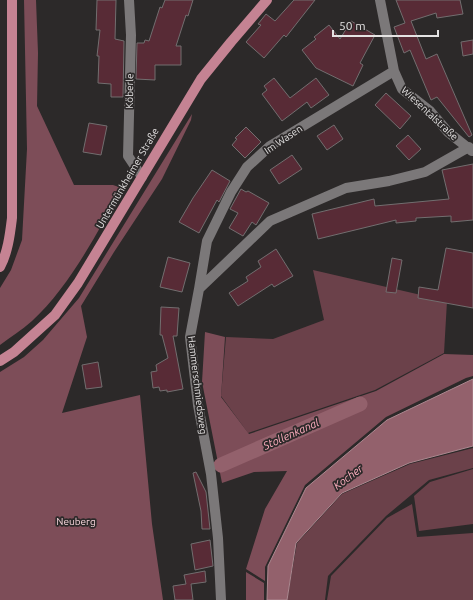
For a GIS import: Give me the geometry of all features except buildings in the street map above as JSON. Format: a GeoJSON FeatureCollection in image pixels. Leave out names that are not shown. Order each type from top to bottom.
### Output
{"type":"FeatureCollection","features":[{"type":"Feature","properties":{"kind":"main road"},"geometry":{"type":"LineString","coordinates":[[0,267],[9,242],[12,218],[12,0]]}},
{"type":"Feature","properties":{"kind":"main road","name":"Untermünkheimer Straße"},"geometry":{"type":"LineString","coordinates":[[0,361],[19,348],[55,315],[78,283],[201,79],[230,42],[267,0]]}},
{"type":"Feature","properties":{"kind":"street","name":"Köberle"},"geometry":{"type":"LineString","coordinates":[[129,0],[131,35],[128,156],[142,177]]}},
{"type":"Feature","properties":{"kind":"street","name":"Wiesentalstraße"},"geometry":{"type":"LineString","coordinates":[[380,0],[394,71],[402,89],[430,111],[448,132],[471,149]]}},
{"type":"Feature","properties":{"kind":"street","name":"Im Wasen"},"geometry":{"type":"LineString","coordinates":[[199,289],[207,241],[230,192],[247,167],[270,146],[394,71]]}},
{"type":"Feature","properties":{"kind":"street"},"geometry":{"type":"LineString","coordinates":[[199,289],[270,221],[346,188],[389,181],[425,172],[471,149]]}},
{"type":"Feature","properties":{"kind":"street","name":"Hammerschmiedsweg"},"geometry":{"type":"LineString","coordinates":[[199,289],[190,337],[198,405],[211,474],[218,538],[221,600]]}},
{"type":"Feature","properties":{"kind":"shaded area"},"geometry":{"type":"Polygon","coordinates":[[[313,270],[447,301],[444,353],[375,390],[248,433],[221,396],[226,337],[273,339],[324,320],[313,270]]]}},
{"type":"Feature","properties":{"kind":"shaded area"},"geometry":{"type":"Polygon","coordinates":[[[473,448],[473,468],[429,480],[386,516],[328,576],[325,600],[287,600],[297,543],[342,494],[410,464],[473,448]]]}},
{"type":"Feature","properties":{"kind":"shaded area"},"geometry":{"type":"Polygon","coordinates":[[[473,469],[473,524],[419,531],[414,496],[430,482],[473,469]]]}},
{"type":"Feature","properties":{"kind":"shaded area"},"geometry":{"type":"Polygon","coordinates":[[[412,504],[417,537],[473,533],[473,600],[327,600],[331,576],[387,518],[412,504]]]}},
{"type":"Feature","properties":{"kind":"green space"},"geometry":{"type":"Polygon","coordinates":[[[24,0],[36,0],[38,53],[37,106],[74,185],[113,185],[122,188],[82,258],[59,292],[32,321],[0,345],[0,288],[11,270],[22,240],[27,149],[24,0]]]}},
{"type":"Feature","properties":{"kind":"green space","name":"Neuberg"},"geometry":{"type":"Polygon","coordinates":[[[192,114],[191,120],[162,179],[114,252],[81,306],[87,337],[62,413],[140,395],[152,524],[163,600],[0,600],[0,372],[24,357],[43,340],[79,298],[192,114]]]}},
{"type":"Feature","properties":{"kind":"green space"},"geometry":{"type":"Polygon","coordinates":[[[205,332],[225,337],[221,397],[249,434],[376,391],[444,354],[473,355],[473,376],[386,417],[305,485],[265,567],[265,581],[246,569],[265,509],[287,471],[254,472],[222,483],[202,382],[205,332]]]}},
{"type":"Feature","properties":{"kind":"green space"},"geometry":{"type":"Polygon","coordinates":[[[246,572],[264,583],[264,600],[246,600],[246,572]]]}},
{"type":"Feature","properties":{"kind":"water","name":"Kocher"},"geometry":{"type":"Polygon","coordinates":[[[473,379],[473,446],[409,463],[342,493],[296,543],[287,600],[267,600],[268,566],[306,488],[387,420],[473,379]]]}},
{"type":"Feature","properties":{"kind":"waterway","name":"Stollenkanal"},"geometry":{"type":"LineString","coordinates":[[221,465],[360,404]]}}]}
